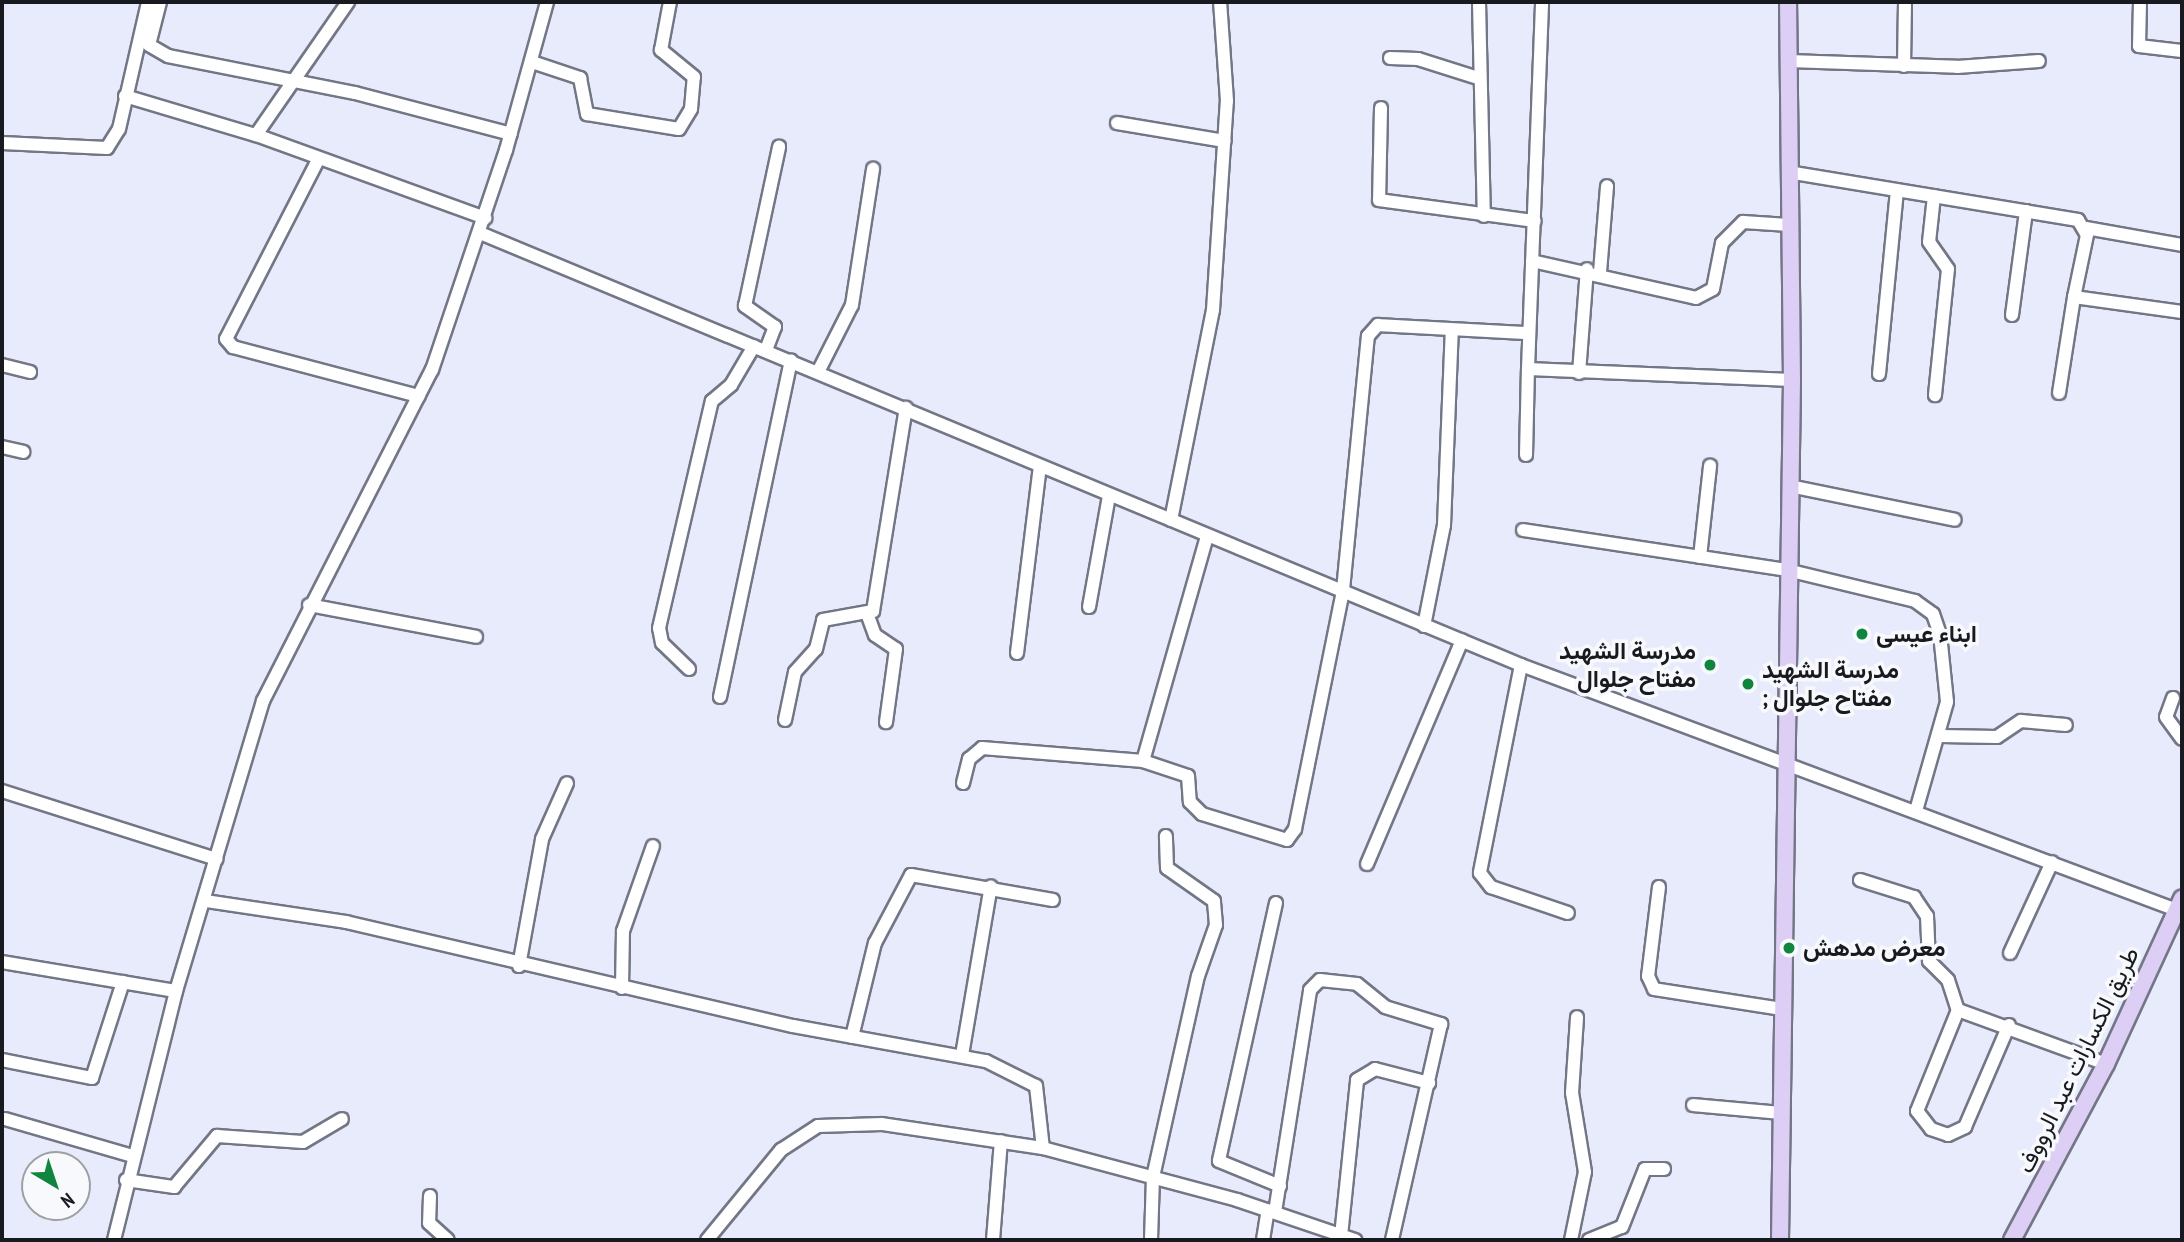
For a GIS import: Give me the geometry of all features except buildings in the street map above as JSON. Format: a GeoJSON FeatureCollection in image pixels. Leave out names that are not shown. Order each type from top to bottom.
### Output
{"type":"FeatureCollection","features":[{"type":"Feature","properties":{"kind":"main road"},"geometry":{"type":"LineString","coordinates":[[1780,1240],[1787,570],[1792,380],[1788,2]]}},
{"type":"Feature","properties":{"kind":"main road","name":"طريق الكسارات عبد الرووف"},"geometry":{"type":"LineString","coordinates":[[2012,1240],[2106,1064],[2180,907]]}},
{"type":"Feature","properties":{"kind":"street"},"geometry":{"type":"LineString","coordinates":[[2,143],[107,148],[125,96],[148,2]]}},
{"type":"Feature","properties":{"kind":"street"},"geometry":{"type":"LineString","coordinates":[[160,2],[152,49],[294,86],[355,93],[511,134]]}},
{"type":"Feature","properties":{"kind":"street"},"geometry":{"type":"LineString","coordinates":[[256,135],[294,86],[348,2]]}},
{"type":"Feature","properties":{"kind":"street"},"geometry":{"type":"LineString","coordinates":[[114,1240],[132,1156],[176,991],[206,901],[263,701],[309,605],[419,396],[485,218],[532,62],[547,2]]}},
{"type":"Feature","properties":{"kind":"street"},"geometry":{"type":"LineString","coordinates":[[532,62],[580,78],[587,114],[679,129],[691,109],[694,77],[661,50],[670,2]]}},
{"type":"Feature","properties":{"kind":"street"},"geometry":{"type":"LineString","coordinates":[[1171,520],[1213,310],[1224,141],[1220,2]]}},
{"type":"Feature","properties":{"kind":"street"},"geometry":{"type":"LineString","coordinates":[[1479,2],[1478,78],[1483,216]]}},
{"type":"Feature","properties":{"kind":"street"},"geometry":{"type":"LineString","coordinates":[[1527,455],[1528,334],[1535,221],[1542,2]]}},
{"type":"Feature","properties":{"kind":"street"},"geometry":{"type":"LineString","coordinates":[[1903,66],[1905,2]]}},
{"type":"Feature","properties":{"kind":"street"},"geometry":{"type":"LineString","coordinates":[[2140,2],[2138,46],[2182,51]]}},
{"type":"Feature","properties":{"kind":"street"},"geometry":{"type":"LineString","coordinates":[[1390,58],[1418,59],[1478,78]]}},
{"type":"Feature","properties":{"kind":"street"},"geometry":{"type":"LineString","coordinates":[[1789,61],[1903,66],[2039,61]]}},
{"type":"Feature","properties":{"kind":"street"},"geometry":{"type":"LineString","coordinates":[[125,96],[256,135],[318,160],[485,218]]}},
{"type":"Feature","properties":{"kind":"street"},"geometry":{"type":"LineString","coordinates":[[1381,108],[1379,200],[1535,221]]}},
{"type":"Feature","properties":{"kind":"street"},"geometry":{"type":"LineString","coordinates":[[1117,123],[1224,141]]}},
{"type":"Feature","properties":{"kind":"street"},"geometry":{"type":"LineString","coordinates":[[689,669],[662,643],[659,628],[712,401],[732,385],[775,327],[747,310],[746,298],[779,147]]}},
{"type":"Feature","properties":{"kind":"street"},"geometry":{"type":"LineString","coordinates":[[318,160],[226,339],[233,347],[419,396]]}},
{"type":"Feature","properties":{"kind":"street"},"geometry":{"type":"LineString","coordinates":[[819,370],[852,305],[873,169]]}},
{"type":"Feature","properties":{"kind":"street"},"geometry":{"type":"LineString","coordinates":[[1788,172],[2078,220],[2086,228],[2182,246]]}},
{"type":"Feature","properties":{"kind":"street"},"geometry":{"type":"LineString","coordinates":[[1601,272],[1607,186]]}},
{"type":"Feature","properties":{"kind":"street"},"geometry":{"type":"LineString","coordinates":[[1879,374],[1897,191]]}},
{"type":"Feature","properties":{"kind":"street"},"geometry":{"type":"LineString","coordinates":[[1934,196],[1929,242],[1948,269],[1935,395]]}},
{"type":"Feature","properties":{"kind":"street"},"geometry":{"type":"LineString","coordinates":[[2012,315],[2026,211]]}},
{"type":"Feature","properties":{"kind":"street"},"geometry":{"type":"LineString","coordinates":[[1532,261],[1587,269],[1704,297],[1713,289],[1728,234],[1751,221],[1789,225]]}},
{"type":"Feature","properties":{"kind":"street"},"geometry":{"type":"LineString","coordinates":[[2059,393],[2086,228]]}},
{"type":"Feature","properties":{"kind":"street"},"geometry":{"type":"LineString","coordinates":[[480,233],[819,370],[1040,467],[1521,665],[1785,766],[2180,907]]}},
{"type":"Feature","properties":{"kind":"street"},"geometry":{"type":"LineString","coordinates":[[1579,373],[1587,269]]}},
{"type":"Feature","properties":{"kind":"street"},"geometry":{"type":"LineString","coordinates":[[2074,297],[2182,312]]}},
{"type":"Feature","properties":{"kind":"street"},"geometry":{"type":"LineString","coordinates":[[962,783],[969,759],[982,748],[1143,761],[1188,776],[1190,802],[1202,814],[1287,840],[1295,830],[1343,590],[1368,336],[1378,325],[1528,334]]}},
{"type":"Feature","properties":{"kind":"street"},"geometry":{"type":"LineString","coordinates":[[1424,626],[1444,525],[1452,330]]}},
{"type":"Feature","properties":{"kind":"street"},"geometry":{"type":"LineString","coordinates":[[720,697],[791,360]]}},
{"type":"Feature","properties":{"kind":"street"},"geometry":{"type":"LineString","coordinates":[[2,365],[30,372]]}},
{"type":"Feature","properties":{"kind":"street"},"geometry":{"type":"LineString","coordinates":[[1528,369],[1792,380]]}},
{"type":"Feature","properties":{"kind":"street"},"geometry":{"type":"LineString","coordinates":[[886,722],[896,649],[875,635],[868,616],[877,600],[906,408]]}},
{"type":"Feature","properties":{"kind":"street"},"geometry":{"type":"LineString","coordinates":[[2,447],[23,452]]}},
{"type":"Feature","properties":{"kind":"street"},"geometry":{"type":"LineString","coordinates":[[1700,556],[1710,466]]}},
{"type":"Feature","properties":{"kind":"street"},"geometry":{"type":"LineString","coordinates":[[1017,653],[1040,467]]}},
{"type":"Feature","properties":{"kind":"street"},"geometry":{"type":"LineString","coordinates":[[1790,486],[1955,520]]}},
{"type":"Feature","properties":{"kind":"street"},"geometry":{"type":"LineString","coordinates":[[1090,607],[1109,495]]}},
{"type":"Feature","properties":{"kind":"street"},"geometry":{"type":"LineString","coordinates":[[1522,530],[1787,570],[1896,594],[1933,614],[1946,665],[1941,736],[1916,811]]}},
{"type":"Feature","properties":{"kind":"street"},"geometry":{"type":"LineString","coordinates":[[1143,761],[1207,536]]}},
{"type":"Feature","properties":{"kind":"street"},"geometry":{"type":"LineString","coordinates":[[309,605],[476,637]]}},
{"type":"Feature","properties":{"kind":"street"},"geometry":{"type":"LineString","coordinates":[[785,720],[795,672],[816,649],[823,620],[868,616]]}},
{"type":"Feature","properties":{"kind":"street"},"geometry":{"type":"LineString","coordinates":[[1367,864],[1462,640]]}},
{"type":"Feature","properties":{"kind":"street"},"geometry":{"type":"LineString","coordinates":[[1521,665],[1480,873],[1491,887],[1569,913]]}},
{"type":"Feature","properties":{"kind":"street"},"geometry":{"type":"LineString","coordinates":[[2172,698],[2166,717],[2171,732],[2182,739]]}},
{"type":"Feature","properties":{"kind":"street"},"geometry":{"type":"LineString","coordinates":[[1941,736],[1997,737],[2021,721],[2066,725]]}},
{"type":"Feature","properties":{"kind":"street"},"geometry":{"type":"LineString","coordinates":[[519,966],[542,839],[567,783]]}},
{"type":"Feature","properties":{"kind":"street"},"geometry":{"type":"LineString","coordinates":[[2,791],[216,859]]}},
{"type":"Feature","properties":{"kind":"street"},"geometry":{"type":"LineString","coordinates":[[1151,1240],[1153,1177],[1198,976],[1216,925],[1214,901],[1167,868],[1166,836]]}},
{"type":"Feature","properties":{"kind":"street"},"geometry":{"type":"LineString","coordinates":[[622,988],[623,931],[653,846]]}},
{"type":"Feature","properties":{"kind":"street"},"geometry":{"type":"LineString","coordinates":[[2010,953],[2052,862]]}},
{"type":"Feature","properties":{"kind":"street"},"geometry":{"type":"LineString","coordinates":[[852,1037],[875,943],[904,881],[923,875],[1053,900]]}},
{"type":"Feature","properties":{"kind":"street"},"geometry":{"type":"LineString","coordinates":[[1860,880],[1914,897],[1929,926],[1929,961],[1948,980],[1958,1010],[1917,1111],[1931,1129],[1948,1135],[1965,1127],[2009,1025]]}},
{"type":"Feature","properties":{"kind":"street"},"geometry":{"type":"LineString","coordinates":[[962,1055],[991,886]]}},
{"type":"Feature","properties":{"kind":"street"},"geometry":{"type":"LineString","coordinates":[[1659,887],[1648,976],[1654,989],[1782,1009]]}},
{"type":"Feature","properties":{"kind":"street"},"geometry":{"type":"LineString","coordinates":[[206,901],[346,922],[519,966],[852,1037],[962,1055],[1006,1068],[1036,1086],[1043,1148]]}},
{"type":"Feature","properties":{"kind":"street"},"geometry":{"type":"LineString","coordinates":[[1276,903],[1219,1161],[1280,1186]]}},
{"type":"Feature","properties":{"kind":"street"},"geometry":{"type":"LineString","coordinates":[[2,962],[176,991]]}},
{"type":"Feature","properties":{"kind":"street"},"geometry":{"type":"LineString","coordinates":[[1263,1240],[1280,1186],[1308,996],[1316,981],[1357,984],[1385,1007],[1438,1019],[1429,1083],[1392,1240]]}},
{"type":"Feature","properties":{"kind":"street"},"geometry":{"type":"LineString","coordinates":[[2,1060],[92,1078],[123,982]]}},
{"type":"Feature","properties":{"kind":"street"},"geometry":{"type":"LineString","coordinates":[[1958,1010],[2009,1025],[2106,1064]]}},
{"type":"Feature","properties":{"kind":"street"},"geometry":{"type":"LineString","coordinates":[[1571,1240],[1585,1172],[1572,1093],[1577,1017]]}},
{"type":"Feature","properties":{"kind":"street"},"geometry":{"type":"LineString","coordinates":[[1341,1236],[1361,1073],[1375,1069],[1429,1083]]}},
{"type":"Feature","properties":{"kind":"street"},"geometry":{"type":"LineString","coordinates":[[1693,1105],[1781,1113]]}},
{"type":"Feature","properties":{"kind":"street"},"geometry":{"type":"LineString","coordinates":[[5,1119],[132,1156]]}},
{"type":"Feature","properties":{"kind":"street"},"geometry":{"type":"LineString","coordinates":[[126,1181],[174,1187],[217,1136],[303,1142],[342,1119]]}},
{"type":"Feature","properties":{"kind":"street"},"geometry":{"type":"LineString","coordinates":[[707,1240],[720,1217],[803,1130],[837,1122],[882,1124],[1043,1148],[1271,1211],[1355,1240]]}},
{"type":"Feature","properties":{"kind":"street"},"geometry":{"type":"LineString","coordinates":[[993,1240],[1001,1141]]}},
{"type":"Feature","properties":{"kind":"street"},"geometry":{"type":"LineString","coordinates":[[1589,1240],[1622,1227],[1645,1169],[1664,1169]]}},
{"type":"Feature","properties":{"kind":"street"},"geometry":{"type":"LineString","coordinates":[[430,1196],[429,1223],[448,1240]]}},
{"type":"Feature","properties":{"kind":"place","name":"ابناء عيسى"},"geometry":{"type":"Point","coordinates":[1862,634]}},
{"type":"Feature","properties":{"kind":"place","name":"مدرسة الشهيد مفتاح جلوال"},"geometry":{"type":"Point","coordinates":[1710,665]}},
{"type":"Feature","properties":{"kind":"place","name":"مدرسة الشهيد ; مفتاح جلوال"},"geometry":{"type":"Point","coordinates":[1748,684]}},
{"type":"Feature","properties":{"kind":"place","name":"معرض مدهش"},"geometry":{"type":"Point","coordinates":[1789,948]}}]}
